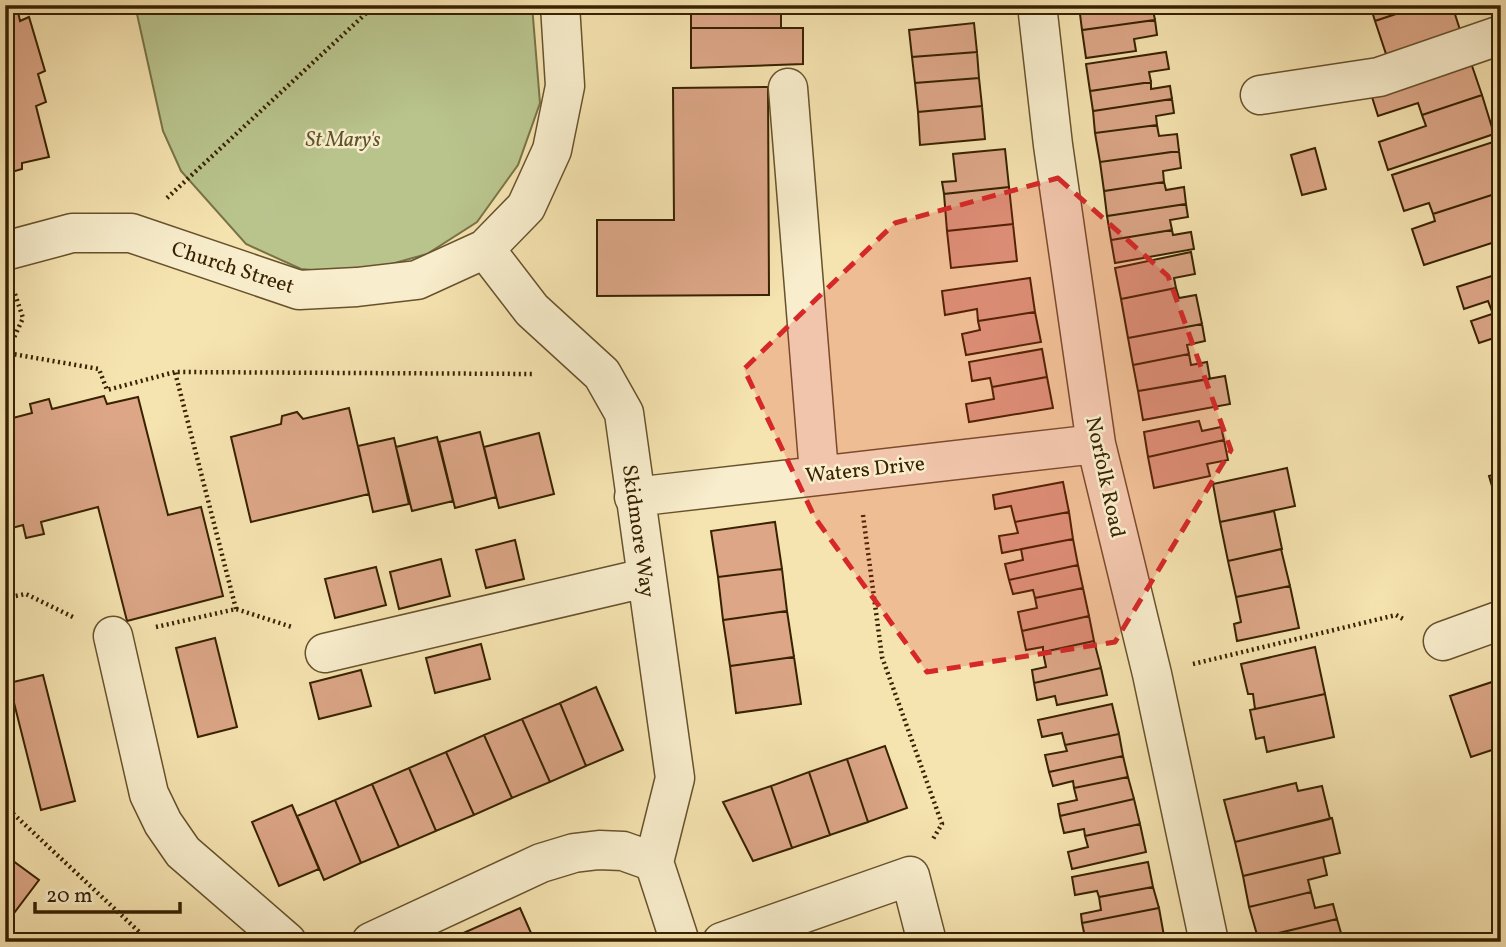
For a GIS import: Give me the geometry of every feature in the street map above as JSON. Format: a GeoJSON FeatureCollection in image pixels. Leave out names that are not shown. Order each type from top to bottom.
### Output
{"type":"FeatureCollection","features":[{"type":"Feature","properties":{"kind":"street","name":"Church Street"},"geometry":{"type":"LineString","coordinates":[[5,251],[72,233],[131,233],[299,290],[357,288],[417,279],[485,249],[526,207],[552,150],[565,86],[559,5]]}},
{"type":"Feature","properties":{"kind":"street","name":"Norfolk Road"},"geometry":{"type":"LineString","coordinates":[[1037,5],[1053,145],[1096,444],[1152,674],[1209,942]]}},
{"type":"Feature","properties":{"kind":"street"},"geometry":{"type":"LineString","coordinates":[[1260,95],[1379,76],[1501,35]]}},
{"type":"Feature","properties":{"kind":"street"},"geometry":{"type":"LineString","coordinates":[[788,88],[819,473]]}},
{"type":"Feature","properties":{"kind":"street","name":"Skidmore Way"},"geometry":{"type":"LineString","coordinates":[[485,249],[532,310],[571,349],[602,374],[624,413],[675,778],[654,862]]}},
{"type":"Feature","properties":{"kind":"street","name":"Waters Drive"},"geometry":{"type":"LineString","coordinates":[[634,497],[819,473],[1096,444]]}},
{"type":"Feature","properties":{"kind":"street"},"geometry":{"type":"LineString","coordinates":[[324,653],[645,578]]}},
{"type":"Feature","properties":{"kind":"street"},"geometry":{"type":"LineString","coordinates":[[1443,640],[1501,620]]}},
{"type":"Feature","properties":{"kind":"street"},"geometry":{"type":"LineString","coordinates":[[113,636],[149,794],[163,823],[183,852],[287,942]]}},
{"type":"Feature","properties":{"kind":"street"},"geometry":{"type":"LineString","coordinates":[[371,942],[541,863],[574,853],[623,851],[654,862],[680,942]]}},
{"type":"Feature","properties":{"kind":"street"},"geometry":{"type":"LineString","coordinates":[[722,942],[910,876],[927,942]]}},
{"type":"Feature","properties":{"kind":"path"},"geometry":{"type":"LineString","coordinates":[[131,233],[375,5]]}},
{"type":"Feature","properties":{"kind":"path"},"geometry":{"type":"LineString","coordinates":[[14,292],[23,318],[7,352],[99,369],[107,390],[175,372],[533,375],[571,349]]}},
{"type":"Feature","properties":{"kind":"path"},"geometry":{"type":"LineString","coordinates":[[175,372],[236,609]]}},
{"type":"Feature","properties":{"kind":"path"},"geometry":{"type":"LineString","coordinates":[[856,470],[882,657],[942,824],[910,876]]}},
{"type":"Feature","properties":{"kind":"path"},"geometry":{"type":"LineString","coordinates":[[5,597],[26,594],[113,636],[236,609],[288,623],[324,653]]}},
{"type":"Feature","properties":{"kind":"path"},"geometry":{"type":"LineString","coordinates":[[1152,674],[1396,615],[1443,640]]}},
{"type":"Feature","properties":{"kind":"path"},"geometry":{"type":"LineString","coordinates":[[5,806],[148,941]]}},
{"type":"Feature","properties":{"kind":"highlighted area"},"geometry":{"type":"Polygon","coordinates":[[[1058,178],[1168,276],[1231,450],[1115,642],[927,672],[815,518],[744,369],[895,223],[1058,178]]]}},
{"type":"Feature","properties":{"kind":"green space","name":"St Mary's"},"geometry":{"type":"Polygon","coordinates":[[[135,5],[532,5],[540,103],[518,165],[477,222],[427,254],[355,274],[301,269],[246,244],[181,171],[163,131],[135,5]]]}},
{"type":"Feature","properties":{"kind":"building"},"geometry":{"type":"Polygon","coordinates":[[[691,5],[781,5],[781,28],[691,28],[691,5]]]}},
{"type":"Feature","properties":{"kind":"building"},"geometry":{"type":"Polygon","coordinates":[[[920,5],[969,5],[969,10],[921,14],[920,5]]]}},
{"type":"Feature","properties":{"kind":"building"},"geometry":{"type":"Polygon","coordinates":[[[1130,5],[1131,8],[1152,5],[1155,20],[1082,30],[1079,6],[1130,5]]]}},
{"type":"Feature","properties":{"kind":"building"},"geometry":{"type":"Polygon","coordinates":[[[1370,5],[1423,5],[1375,21],[1370,5]]]}},
{"type":"Feature","properties":{"kind":"building"},"geometry":{"type":"Polygon","coordinates":[[[1423,5],[1452,5],[1462,36],[1388,60],[1375,21],[1423,5]]]}},
{"type":"Feature","properties":{"kind":"building"},"geometry":{"type":"Polygon","coordinates":[[[17,7],[20,21],[29,17],[45,71],[38,74],[46,102],[36,106],[49,157],[22,163],[22,169],[5,174],[5,10],[17,7]]]}},
{"type":"Feature","properties":{"kind":"building"},"geometry":{"type":"Polygon","coordinates":[[[1155,20],[1157,35],[1134,39],[1136,51],[1086,58],[1082,30],[1155,20]]]}},
{"type":"Feature","properties":{"kind":"building"},"geometry":{"type":"Polygon","coordinates":[[[974,23],[977,52],[912,57],[909,30],[974,23]]]}},
{"type":"Feature","properties":{"kind":"building"},"geometry":{"type":"Polygon","coordinates":[[[691,28],[803,28],[803,64],[691,68],[691,28]]]}},
{"type":"Feature","properties":{"kind":"building"},"geometry":{"type":"Polygon","coordinates":[[[977,52],[979,78],[915,83],[912,57],[977,52]]]}},
{"type":"Feature","properties":{"kind":"building"},"geometry":{"type":"Polygon","coordinates":[[[1166,52],[1169,69],[1149,72],[1151,82],[1090,91],[1086,64],[1166,52]]]}},
{"type":"Feature","properties":{"kind":"building"},"geometry":{"type":"Polygon","coordinates":[[[1470,60],[1482,95],[1422,115],[1418,103],[1378,116],[1371,94],[1470,60]]]}},
{"type":"Feature","properties":{"kind":"building"},"geometry":{"type":"Polygon","coordinates":[[[979,78],[982,106],[918,112],[915,83],[979,78]]]}},
{"type":"Feature","properties":{"kind":"building"},"geometry":{"type":"Polygon","coordinates":[[[1151,82],[1151,89],[1170,86],[1172,99],[1093,111],[1090,91],[1151,82]]]}},
{"type":"Feature","properties":{"kind":"building"},"geometry":{"type":"Polygon","coordinates":[[[768,87],[769,295],[597,296],[597,220],[674,220],[673,88],[768,87]]]}},
{"type":"Feature","properties":{"kind":"building"},"geometry":{"type":"Polygon","coordinates":[[[1482,95],[1494,134],[1388,170],[1379,142],[1426,126],[1422,115],[1482,95]]]}},
{"type":"Feature","properties":{"kind":"building"},"geometry":{"type":"Polygon","coordinates":[[[1172,99],[1174,113],[1156,116],[1157,125],[1095,133],[1093,111],[1172,99]]]}},
{"type":"Feature","properties":{"kind":"building"},"geometry":{"type":"Polygon","coordinates":[[[982,106],[985,139],[920,145],[918,112],[982,106]]]}},
{"type":"Feature","properties":{"kind":"building"},"geometry":{"type":"Polygon","coordinates":[[[1157,125],[1159,136],[1177,134],[1179,151],[1100,162],[1095,133],[1157,125]]]}},
{"type":"Feature","properties":{"kind":"building"},"geometry":{"type":"Polygon","coordinates":[[[1499,140],[1501,192],[1433,214],[1429,203],[1404,211],[1392,175],[1499,140]]]}},
{"type":"Feature","properties":{"kind":"building"},"geometry":{"type":"Polygon","coordinates":[[[1315,148],[1326,189],[1302,195],[1291,155],[1315,148]]]}},
{"type":"Feature","properties":{"kind":"building"},"geometry":{"type":"Polygon","coordinates":[[[1005,149],[1009,187],[944,194],[942,182],[956,181],[953,154],[1005,149]]]}},
{"type":"Feature","properties":{"kind":"building"},"geometry":{"type":"Polygon","coordinates":[[[1179,151],[1181,168],[1163,171],[1164,182],[1104,191],[1100,162],[1179,151]]]}},
{"type":"Feature","properties":{"kind":"building"},"geometry":{"type":"Polygon","coordinates":[[[1164,182],[1166,190],[1184,187],[1186,204],[1107,216],[1104,191],[1164,182]]]}},
{"type":"Feature","properties":{"kind":"building"},"geometry":{"type":"Polygon","coordinates":[[[1009,187],[1013,224],[947,231],[944,194],[1009,187]]]}},
{"type":"Feature","properties":{"kind":"building"},"geometry":{"type":"Polygon","coordinates":[[[1501,192],[1501,240],[1424,265],[1412,229],[1435,221],[1433,214],[1501,192]]]}},
{"type":"Feature","properties":{"kind":"building"},"geometry":{"type":"Polygon","coordinates":[[[1186,204],[1188,217],[1170,220],[1172,230],[1111,240],[1107,216],[1186,204]]]}},
{"type":"Feature","properties":{"kind":"building"},"geometry":{"type":"Polygon","coordinates":[[[1013,224],[1017,261],[951,268],[947,231],[1013,224]]]}},
{"type":"Feature","properties":{"kind":"building"},"geometry":{"type":"Polygon","coordinates":[[[1172,230],[1173,235],[1191,232],[1194,249],[1115,263],[1111,240],[1172,230]]]}},
{"type":"Feature","properties":{"kind":"building"},"geometry":{"type":"Polygon","coordinates":[[[1191,252],[1195,274],[1174,278],[1176,288],[1121,299],[1115,268],[1191,252]]]}},
{"type":"Feature","properties":{"kind":"building"},"geometry":{"type":"Polygon","coordinates":[[[1501,273],[1501,311],[1493,314],[1488,301],[1464,309],[1457,287],[1501,273]]]}},
{"type":"Feature","properties":{"kind":"building"},"geometry":{"type":"Polygon","coordinates":[[[1030,278],[1035,312],[978,321],[977,309],[945,315],[942,291],[1030,278]]]}},
{"type":"Feature","properties":{"kind":"building"},"geometry":{"type":"Polygon","coordinates":[[[1176,288],[1179,298],[1196,295],[1202,324],[1128,338],[1121,299],[1176,288]]]}},
{"type":"Feature","properties":{"kind":"building"},"geometry":{"type":"Polygon","coordinates":[[[1501,311],[1501,339],[1500,336],[1479,343],[1471,321],[1501,311]]]}},
{"type":"Feature","properties":{"kind":"building"},"geometry":{"type":"Polygon","coordinates":[[[1035,312],[1041,342],[966,355],[962,334],[980,330],[978,321],[1035,312]]]}},
{"type":"Feature","properties":{"kind":"building"},"geometry":{"type":"Polygon","coordinates":[[[1202,324],[1205,341],[1187,345],[1189,354],[1133,365],[1128,338],[1202,324]]]}},
{"type":"Feature","properties":{"kind":"building"},"geometry":{"type":"Polygon","coordinates":[[[1042,349],[1047,377],[992,387],[990,378],[972,381],[969,362],[1042,349]]]}},
{"type":"Feature","properties":{"kind":"building"},"geometry":{"type":"Polygon","coordinates":[[[1189,354],[1191,365],[1207,362],[1210,379],[1138,391],[1133,365],[1189,354]]]}},
{"type":"Feature","properties":{"kind":"building"},"geometry":{"type":"Polygon","coordinates":[[[1225,376],[1230,404],[1143,420],[1138,391],[1225,376]]]}},
{"type":"Feature","properties":{"kind":"building"},"geometry":{"type":"Polygon","coordinates":[[[1047,377],[1053,408],[969,422],[966,404],[994,399],[992,387],[1047,377]]]}},
{"type":"Feature","properties":{"kind":"building"},"geometry":{"type":"Polygon","coordinates":[[[104,396],[107,404],[138,397],[168,515],[201,507],[223,596],[127,621],[98,507],[41,522],[44,534],[26,538],[23,525],[5,530],[5,420],[32,413],[30,404],[49,399],[52,409],[104,396]]]}},
{"type":"Feature","properties":{"kind":"building"},"geometry":{"type":"Polygon","coordinates":[[[349,408],[369,494],[251,522],[231,437],[281,424],[282,416],[297,412],[303,419],[349,408]]]}},
{"type":"Feature","properties":{"kind":"building"},"geometry":{"type":"Polygon","coordinates":[[[1199,421],[1202,431],[1221,427],[1224,440],[1148,457],[1144,432],[1199,421]]]}},
{"type":"Feature","properties":{"kind":"building"},"geometry":{"type":"Polygon","coordinates":[[[480,432],[496,497],[455,508],[439,442],[480,432]]]}},
{"type":"Feature","properties":{"kind":"building"},"geometry":{"type":"Polygon","coordinates":[[[539,433],[554,494],[499,508],[484,447],[539,433]]]}},
{"type":"Feature","properties":{"kind":"building"},"geometry":{"type":"Polygon","coordinates":[[[437,437],[453,501],[412,511],[396,447],[437,437]]]}},
{"type":"Feature","properties":{"kind":"building"},"geometry":{"type":"Polygon","coordinates":[[[394,438],[409,504],[373,512],[358,446],[394,438]]]}},
{"type":"Feature","properties":{"kind":"building"},"geometry":{"type":"Polygon","coordinates":[[[1224,440],[1228,460],[1207,464],[1210,476],[1154,488],[1148,457],[1224,440]]]}},
{"type":"Feature","properties":{"kind":"building"},"geometry":{"type":"Polygon","coordinates":[[[1287,468],[1295,506],[1220,522],[1213,484],[1287,468]]]}},
{"type":"Feature","properties":{"kind":"building"},"geometry":{"type":"Polygon","coordinates":[[[1501,473],[1501,513],[1500,513],[1489,476],[1501,473]]]}},
{"type":"Feature","properties":{"kind":"building"},"geometry":{"type":"Polygon","coordinates":[[[1063,482],[1069,512],[1015,522],[1011,506],[995,509],[993,495],[1063,482]]]}},
{"type":"Feature","properties":{"kind":"building"},"geometry":{"type":"Polygon","coordinates":[[[1274,511],[1282,549],[1228,561],[1220,522],[1274,511]]]}},
{"type":"Feature","properties":{"kind":"building"},"geometry":{"type":"Polygon","coordinates":[[[1069,512],[1073,539],[1002,553],[999,536],[1018,533],[1015,522],[1069,512]]]}},
{"type":"Feature","properties":{"kind":"building"},"geometry":{"type":"Polygon","coordinates":[[[775,522],[782,569],[718,577],[711,531],[775,522]]]}},
{"type":"Feature","properties":{"kind":"building"},"geometry":{"type":"Polygon","coordinates":[[[1073,539],[1078,565],[1009,580],[1005,564],[1023,560],[1021,549],[1073,539]]]}},
{"type":"Feature","properties":{"kind":"building"},"geometry":{"type":"Polygon","coordinates":[[[515,540],[524,579],[486,588],[476,550],[515,540]]]}},
{"type":"Feature","properties":{"kind":"building"},"geometry":{"type":"Polygon","coordinates":[[[1281,549],[1290,586],[1236,597],[1228,561],[1281,549]]]}},
{"type":"Feature","properties":{"kind":"building"},"geometry":{"type":"Polygon","coordinates":[[[441,559],[450,596],[399,609],[390,572],[441,559]]]}},
{"type":"Feature","properties":{"kind":"building"},"geometry":{"type":"Polygon","coordinates":[[[1078,565],[1083,588],[1035,598],[1033,590],[1013,594],[1009,580],[1078,565]]]}},
{"type":"Feature","properties":{"kind":"building"},"geometry":{"type":"Polygon","coordinates":[[[376,567],[386,605],[335,618],[325,579],[376,567]]]}},
{"type":"Feature","properties":{"kind":"building"},"geometry":{"type":"Polygon","coordinates":[[[782,569],[787,611],[723,620],[718,577],[782,569]]]}},
{"type":"Feature","properties":{"kind":"building"},"geometry":{"type":"Polygon","coordinates":[[[1290,586],[1299,628],[1237,641],[1234,624],[1241,622],[1236,597],[1290,586]]]}},
{"type":"Feature","properties":{"kind":"building"},"geometry":{"type":"Polygon","coordinates":[[[1083,588],[1089,616],[1022,631],[1018,612],[1037,608],[1035,598],[1083,588]]]}},
{"type":"Feature","properties":{"kind":"building"},"geometry":{"type":"Polygon","coordinates":[[[787,611],[794,657],[730,666],[723,620],[787,611]]]}},
{"type":"Feature","properties":{"kind":"building"},"geometry":{"type":"Polygon","coordinates":[[[1089,616],[1094,641],[1043,652],[1043,647],[1026,650],[1022,631],[1089,616]]]}},
{"type":"Feature","properties":{"kind":"building"},"geometry":{"type":"Polygon","coordinates":[[[215,638],[237,727],[198,737],[176,648],[215,638]]]}},
{"type":"Feature","properties":{"kind":"building"},"geometry":{"type":"Polygon","coordinates":[[[1094,641],[1101,668],[1034,683],[1032,670],[1046,667],[1043,652],[1094,641]]]}},
{"type":"Feature","properties":{"kind":"building"},"geometry":{"type":"Polygon","coordinates":[[[481,644],[490,679],[435,693],[426,658],[481,644]]]}},
{"type":"Feature","properties":{"kind":"building"},"geometry":{"type":"Polygon","coordinates":[[[1315,647],[1325,694],[1255,709],[1253,694],[1248,694],[1241,664],[1315,647]]]}},
{"type":"Feature","properties":{"kind":"building"},"geometry":{"type":"Polygon","coordinates":[[[794,657],[801,704],[736,713],[730,666],[794,657]]]}},
{"type":"Feature","properties":{"kind":"building"},"geometry":{"type":"Polygon","coordinates":[[[1101,668],[1107,695],[1057,705],[1055,696],[1037,700],[1034,683],[1101,668]]]}},
{"type":"Feature","properties":{"kind":"building"},"geometry":{"type":"Polygon","coordinates":[[[361,670],[371,706],[319,719],[310,683],[361,670]]]}},
{"type":"Feature","properties":{"kind":"building"},"geometry":{"type":"Polygon","coordinates":[[[43,675],[75,801],[41,810],[9,683],[43,675]]]}},
{"type":"Feature","properties":{"kind":"building"},"geometry":{"type":"Polygon","coordinates":[[[1501,679],[1501,747],[1471,757],[1450,696],[1501,679]]]}},
{"type":"Feature","properties":{"kind":"building"},"geometry":{"type":"Polygon","coordinates":[[[596,687],[623,750],[586,766],[560,703],[596,687]]]}},
{"type":"Feature","properties":{"kind":"building"},"geometry":{"type":"Polygon","coordinates":[[[1325,694],[1334,737],[1267,752],[1264,737],[1256,739],[1250,710],[1325,694]]]}},
{"type":"Feature","properties":{"kind":"building"},"geometry":{"type":"Polygon","coordinates":[[[560,703],[586,766],[550,782],[522,719],[560,703]]]}},
{"type":"Feature","properties":{"kind":"building"},"geometry":{"type":"Polygon","coordinates":[[[1112,704],[1119,734],[1065,745],[1062,733],[1042,737],[1038,720],[1112,704]]]}},
{"type":"Feature","properties":{"kind":"building"},"geometry":{"type":"Polygon","coordinates":[[[522,719],[550,782],[512,798],[484,735],[522,719]]]}},
{"type":"Feature","properties":{"kind":"building"},"geometry":{"type":"Polygon","coordinates":[[[1119,734],[1123,756],[1049,772],[1045,755],[1067,751],[1065,745],[1119,734]]]}},
{"type":"Feature","properties":{"kind":"building"},"geometry":{"type":"Polygon","coordinates":[[[484,735],[512,798],[474,815],[446,752],[484,735]]]}},
{"type":"Feature","properties":{"kind":"building"},"geometry":{"type":"Polygon","coordinates":[[[885,746],[907,808],[868,822],[847,759],[885,746]]]}},
{"type":"Feature","properties":{"kind":"building"},"geometry":{"type":"Polygon","coordinates":[[[446,752],[474,815],[436,831],[409,768],[446,752]]]}},
{"type":"Feature","properties":{"kind":"building"},"geometry":{"type":"Polygon","coordinates":[[[1123,756],[1128,777],[1074,788],[1073,781],[1053,786],[1049,772],[1123,756]]]}},
{"type":"Feature","properties":{"kind":"building"},"geometry":{"type":"Polygon","coordinates":[[[847,759],[868,822],[830,835],[809,772],[847,759]]]}},
{"type":"Feature","properties":{"kind":"building"},"geometry":{"type":"Polygon","coordinates":[[[409,768],[436,831],[399,847],[372,784],[409,768]]]}},
{"type":"Feature","properties":{"kind":"building"},"geometry":{"type":"Polygon","coordinates":[[[809,772],[830,835],[792,848],[771,786],[809,772]]]}},
{"type":"Feature","properties":{"kind":"building"},"geometry":{"type":"Polygon","coordinates":[[[1128,777],[1134,799],[1060,816],[1058,804],[1077,800],[1074,788],[1128,777]]]}},
{"type":"Feature","properties":{"kind":"building"},"geometry":{"type":"Polygon","coordinates":[[[1296,783],[1298,791],[1322,786],[1330,819],[1235,842],[1224,800],[1296,783]]]}},
{"type":"Feature","properties":{"kind":"building"},"geometry":{"type":"Polygon","coordinates":[[[372,784],[399,847],[361,863],[335,800],[372,784]]]}},
{"type":"Feature","properties":{"kind":"building"},"geometry":{"type":"Polygon","coordinates":[[[771,786],[792,848],[753,861],[723,802],[771,786]]]}},
{"type":"Feature","properties":{"kind":"building"},"geometry":{"type":"Polygon","coordinates":[[[1134,799],[1140,824],[1085,836],[1084,829],[1064,833],[1060,816],[1134,799]]]}},
{"type":"Feature","properties":{"kind":"building"},"geometry":{"type":"Polygon","coordinates":[[[335,800],[361,863],[324,880],[297,816],[335,800]]]}},
{"type":"Feature","properties":{"kind":"building"},"geometry":{"type":"Polygon","coordinates":[[[292,805],[319,869],[279,886],[252,822],[292,805]]]}},
{"type":"Feature","properties":{"kind":"building"},"geometry":{"type":"Polygon","coordinates":[[[1332,818],[1340,853],[1243,876],[1235,842],[1332,818]]]}},
{"type":"Feature","properties":{"kind":"building"},"geometry":{"type":"Polygon","coordinates":[[[1140,824],[1146,852],[1072,869],[1068,852],[1088,847],[1085,836],[1140,824]]]}},
{"type":"Feature","properties":{"kind":"building"},"geometry":{"type":"Polygon","coordinates":[[[5,855],[39,880],[5,925],[5,855]]]}},
{"type":"Feature","properties":{"kind":"building"},"geometry":{"type":"Polygon","coordinates":[[[1323,857],[1327,875],[1308,880],[1311,892],[1249,907],[1243,876],[1323,857]]]}},
{"type":"Feature","properties":{"kind":"building"},"geometry":{"type":"Polygon","coordinates":[[[1148,862],[1153,887],[1099,897],[1097,891],[1075,895],[1072,877],[1148,862]]]}},
{"type":"Feature","properties":{"kind":"building"},"geometry":{"type":"Polygon","coordinates":[[[1153,887],[1159,908],[1082,923],[1081,914],[1101,910],[1099,897],[1153,887]]]}},
{"type":"Feature","properties":{"kind":"building"},"geometry":{"type":"Polygon","coordinates":[[[1311,892],[1315,908],[1333,904],[1337,919],[1258,938],[1249,907],[1311,892]]]}},
{"type":"Feature","properties":{"kind":"building"},"geometry":{"type":"Polygon","coordinates":[[[520,908],[535,942],[464,942],[461,934],[520,908]]]}},
{"type":"Feature","properties":{"kind":"building"},"geometry":{"type":"Polygon","coordinates":[[[1159,908],[1164,936],[1134,942],[1086,942],[1082,923],[1159,908]]]}},
{"type":"Feature","properties":{"kind":"building"},"geometry":{"type":"Polygon","coordinates":[[[1337,919],[1343,940],[1258,942],[1258,938],[1337,919]]]}},
{"type":"Feature","properties":{"kind":"building"},"geometry":{"type":"Polygon","coordinates":[[[1164,936],[1166,942],[1134,942],[1164,936]]]}}]}
